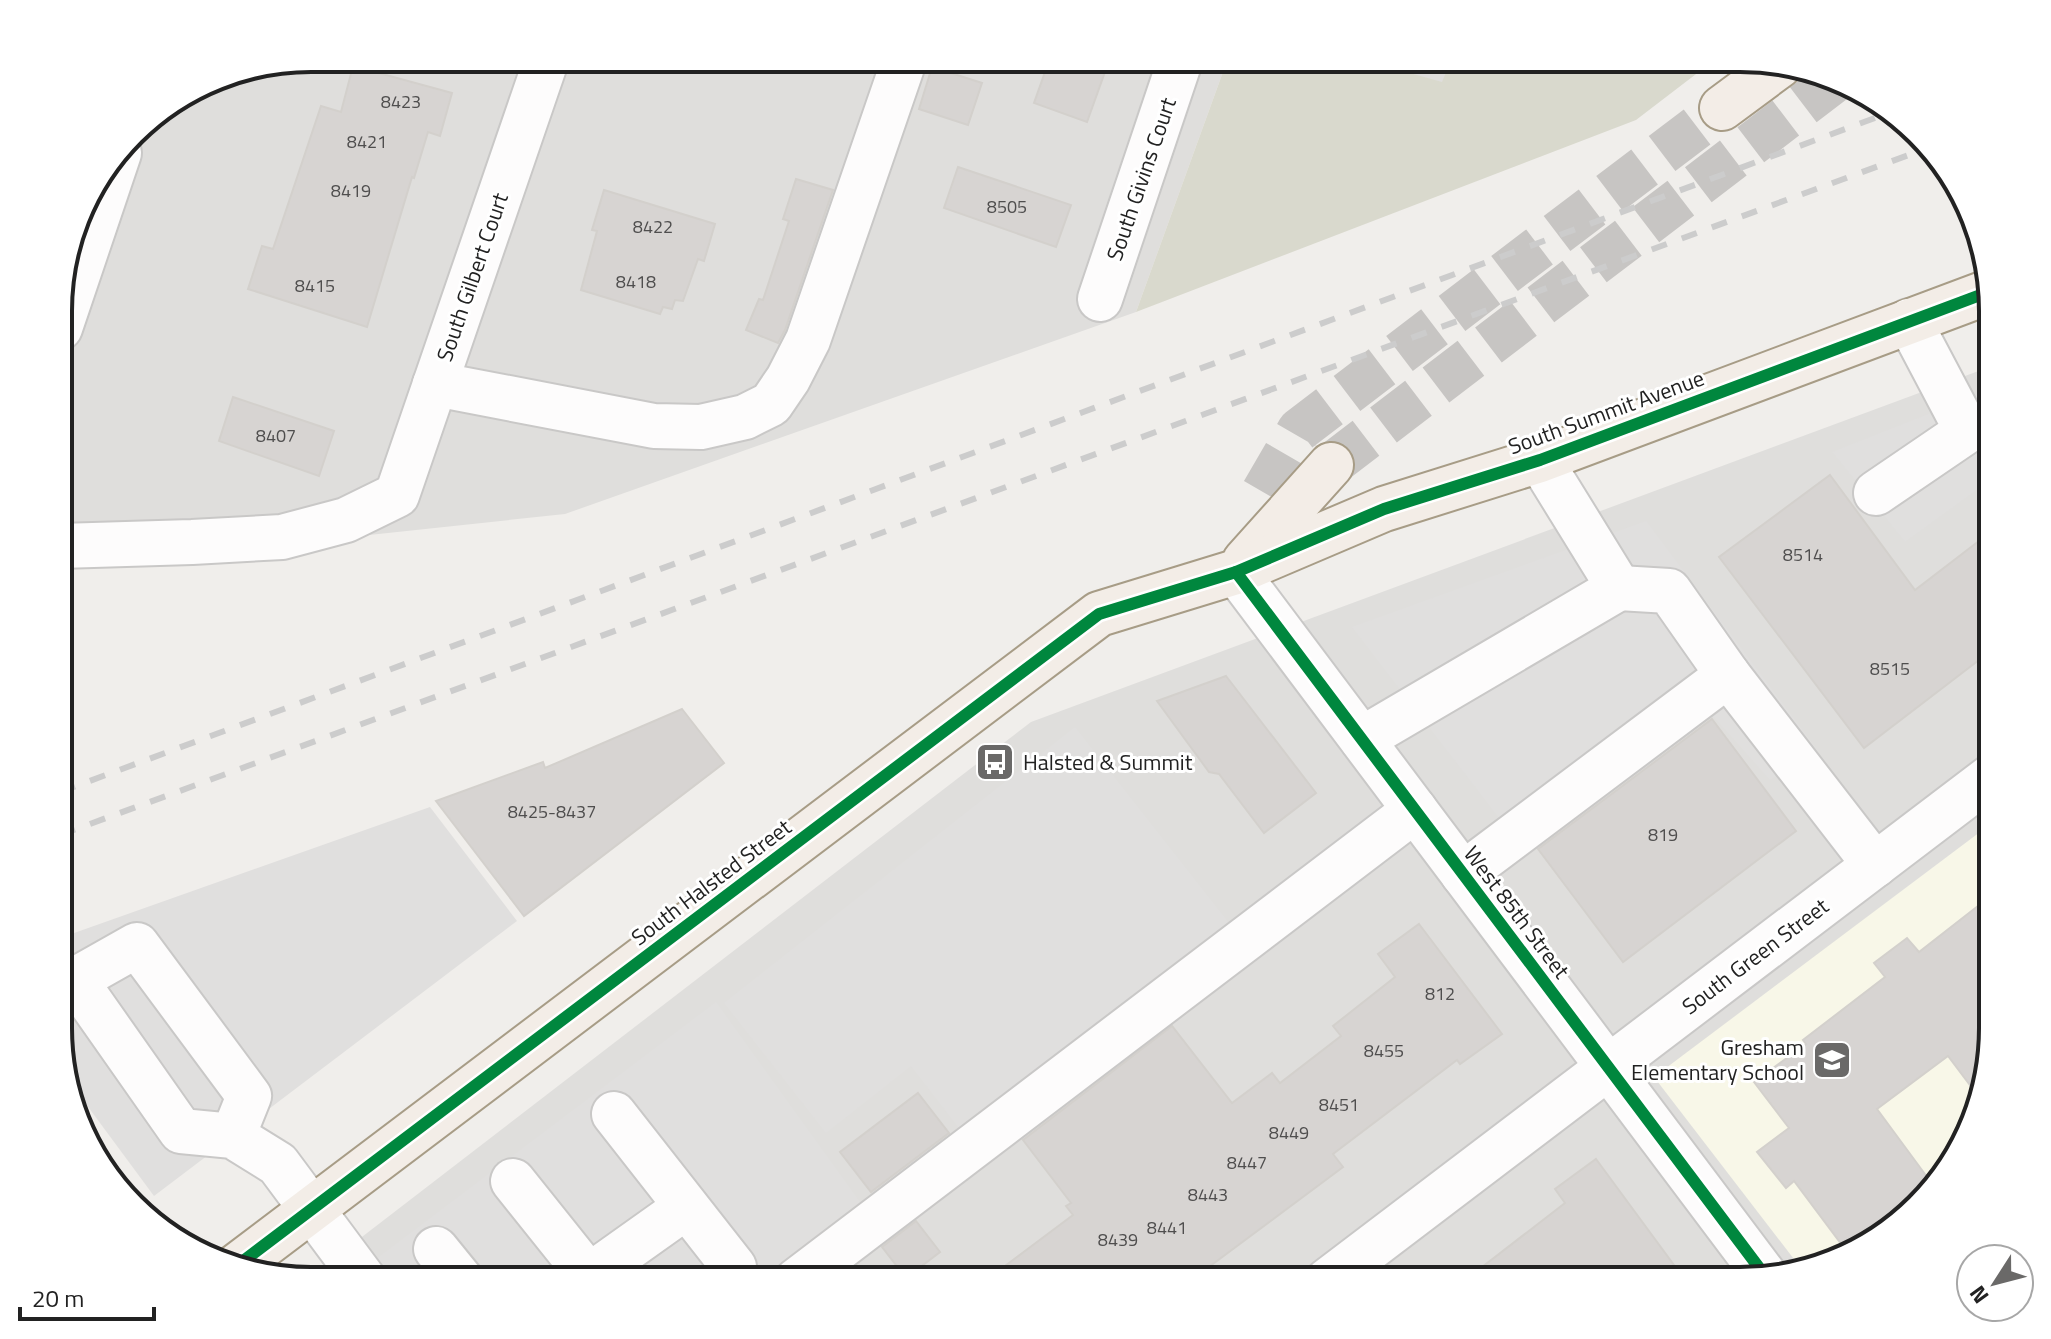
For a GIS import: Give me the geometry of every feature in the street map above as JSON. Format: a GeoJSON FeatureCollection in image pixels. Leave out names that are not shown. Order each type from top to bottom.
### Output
{"type":"FeatureCollection","features":[{"type":"Feature","properties":{"kind":"main road"},"geometry":{"type":"LineString","coordinates":[[1722,108],[1768,74]]}},
{"type":"Feature","properties":{"kind":"main road","name":"South Summit Avenue"},"geometry":{"type":"LineString","coordinates":[[1236,572],[1384,509],[1540,460],[1978,296]]}},
{"type":"Feature","properties":{"kind":"main road"},"geometry":{"type":"LineString","coordinates":[[1236,572],[1331,465]]}},
{"type":"Feature","properties":{"kind":"main road"},"geometry":{"type":"LineString","coordinates":[[1236,572],[1263,492]]}},
{"type":"Feature","properties":{"kind":"main road","name":"South Halsted Street"},"geometry":{"type":"LineString","coordinates":[[247,1258],[1099,614],[1236,572]]}},
{"type":"Feature","properties":{"kind":"street","name":"South Gilbert Court"},"geometry":{"type":"LineString","coordinates":[[72,546],[282,537],[346,520],[397,495],[542,72]]}},
{"type":"Feature","properties":{"kind":"street"},"geometry":{"type":"LineString","coordinates":[[435,384],[654,426],[701,427],[745,417],[771,404],[808,340],[900,72]]}},
{"type":"Feature","properties":{"kind":"street","name":"South Givins Court"},"geometry":{"type":"LineString","coordinates":[[1100,299],[1176,72]]}},
{"type":"Feature","properties":{"kind":"street"},"geometry":{"type":"LineString","coordinates":[[73,288],[109,183]]}},
{"type":"Feature","properties":{"kind":"street"},"geometry":{"type":"LineString","coordinates":[[1909,321],[1978,421]]}},
{"type":"Feature","properties":{"kind":"street"},"geometry":{"type":"LineString","coordinates":[[1876,493],[1978,425]]}},
{"type":"Feature","properties":{"kind":"street"},"geometry":{"type":"LineString","coordinates":[[1540,460],[1619,588]]}},
{"type":"Feature","properties":{"kind":"street","name":"West 85th Street"},"geometry":{"type":"LineString","coordinates":[[1236,572],[1758,1266]]}},
{"type":"Feature","properties":{"kind":"street"},"geometry":{"type":"LineString","coordinates":[[1362,739],[1619,588],[1669,591],[1728,675],[1875,865]]}},
{"type":"Feature","properties":{"kind":"street"},"geometry":{"type":"LineString","coordinates":[[1463,874],[1728,675]]}},
{"type":"Feature","properties":{"kind":"street","name":"South Green Street"},"geometry":{"type":"LineString","coordinates":[[1346,1266],[1978,787]]}},
{"type":"Feature","properties":{"kind":"street"},"geometry":{"type":"LineString","coordinates":[[815,1267],[1415,810]]}},
{"type":"Feature","properties":{"kind":"street"},"geometry":{"type":"LineString","coordinates":[[614,1114],[734,1267]]}},
{"type":"Feature","properties":{"kind":"street"},"geometry":{"type":"LineString","coordinates":[[233,1136],[278,1164],[355,1267]]}},
{"type":"Feature","properties":{"kind":"street"},"geometry":{"type":"LineString","coordinates":[[513,1181],[579,1267]]}},
{"type":"Feature","properties":{"kind":"street"},"geometry":{"type":"LineString","coordinates":[[605,1267],[686,1207]]}},
{"type":"Feature","properties":{"kind":"shaded area"},"geometry":{"type":"Polygon","coordinates":[[[1223,72],[1136,312],[565,514],[72,567],[74,286],[108,185],[131,153],[153,131],[191,104],[234,85],[280,74],[1223,72]]]}},
{"type":"Feature","properties":{"kind":"shaded area"},"geometry":{"type":"Polygon","coordinates":[[[1223,72],[1407,72],[1442,82],[1446,72],[1699,72],[1636,120],[1136,312],[1223,72]]]}},
{"type":"Feature","properties":{"kind":"shaded area"},"geometry":{"type":"Polygon","coordinates":[[[1405,72],[1447,72],[1443,83],[1405,72]]]}},
{"type":"Feature","properties":{"kind":"shaded area"},"geometry":{"type":"Polygon","coordinates":[[[1978,371],[1978,1044],[1966,1105],[1954,1134],[1920,1186],[1873,1227],[1817,1254],[1756,1266],[323,1267],[1031,722],[1978,371]]]}},
{"type":"Feature","properties":{"kind":"shaded area"},"geometry":{"type":"Polygon","coordinates":[[[1978,395],[1978,489],[1905,542],[1832,452],[1978,395]]]}},
{"type":"Feature","properties":{"kind":"shaded area"},"geometry":{"type":"Polygon","coordinates":[[[1646,521],[1816,748],[1770,780],[1697,698],[1513,836],[1352,627],[1646,521]]]}},
{"type":"Feature","properties":{"kind":"shaded area"},"geometry":{"type":"Polygon","coordinates":[[[1075,727],[1229,923],[962,1132],[911,1066],[826,1133],[724,1003],[1075,727]]]}},
{"type":"Feature","properties":{"kind":"shaded area"},"geometry":{"type":"Polygon","coordinates":[[[430,807],[517,921],[154,1196],[84,1101],[80,1090],[72,1028],[72,934],[430,807]]]}},
{"type":"Feature","properties":{"kind":"shaded area","name":"Gresham Elementary School"},"geometry":{"type":"Polygon","coordinates":[[[1978,834],[1978,1044],[1966,1105],[1939,1161],[1920,1186],[1873,1227],[1846,1242],[1795,1260],[1654,1077],[1978,834]]]}},
{"type":"Feature","properties":{"kind":"shaded area"},"geometry":{"type":"Polygon","coordinates":[[[716,1002],[860,1202],[776,1267],[366,1267],[716,1002]]]}},
{"type":"Feature","properties":{"kind":"building"},"geometry":{"type":"Polygon","coordinates":[[[351,72],[375,72],[452,93],[440,136],[428,132],[367,327],[248,289],[262,246],[273,249],[321,106],[341,112],[351,72]]]}},
{"type":"Feature","properties":{"kind":"building"},"geometry":{"type":"Polygon","coordinates":[[[930,72],[948,72],[982,83],[968,125],[919,109],[930,72]]]}},
{"type":"Feature","properties":{"kind":"building"},"geometry":{"type":"Polygon","coordinates":[[[1045,72],[1105,72],[1087,122],[1034,103],[1045,72]]]}},
{"type":"Feature","properties":{"kind":"building"},"geometry":{"type":"Polygon","coordinates":[[[958,167],[1071,205],[1056,247],[944,208],[958,167]]]}},
{"type":"Feature","properties":{"kind":"building"},"geometry":{"type":"Polygon","coordinates":[[[796,179],[833,190],[778,343],[746,330],[759,299],[763,300],[789,221],[783,219],[796,179]]]}},
{"type":"Feature","properties":{"kind":"building"},"geometry":{"type":"Polygon","coordinates":[[[604,190],[715,224],[704,261],[698,259],[683,301],[675,300],[672,309],[663,307],[660,314],[581,290],[597,231],[592,230],[604,190]]]}},
{"type":"Feature","properties":{"kind":"building"},"geometry":{"type":"Polygon","coordinates":[[[233,397],[334,431],[319,476],[219,441],[233,397]]]}},
{"type":"Feature","properties":{"kind":"building"},"geometry":{"type":"Polygon","coordinates":[[[1830,475],[1915,590],[1978,542],[1978,661],[1864,748],[1719,557],[1830,475]]]}},
{"type":"Feature","properties":{"kind":"building"},"geometry":{"type":"Polygon","coordinates":[[[1226,676],[1316,793],[1264,833],[1219,774],[1209,772],[1157,701],[1226,676]]]}},
{"type":"Feature","properties":{"kind":"building"},"geometry":{"type":"Polygon","coordinates":[[[682,709],[724,763],[524,916],[436,801],[543,762],[545,768],[682,709]]]}},
{"type":"Feature","properties":{"kind":"building"},"geometry":{"type":"Polygon","coordinates":[[[1712,719],[1796,831],[1623,962],[1538,849],[1712,719]]]}},
{"type":"Feature","properties":{"kind":"building"},"geometry":{"type":"Polygon","coordinates":[[[1978,906],[1978,1044],[1974,1075],[1971,1086],[1948,1056],[1877,1109],[1927,1177],[1898,1208],[1873,1227],[1841,1244],[1794,1181],[1786,1188],[1757,1152],[1789,1128],[1754,1082],[1806,1044],[1803,1040],[1885,977],[1874,963],[1907,938],[1919,952],[1978,906]]]}},
{"type":"Feature","properties":{"kind":"building"},"geometry":{"type":"Polygon","coordinates":[[[1419,924],[1502,1034],[1460,1064],[1457,1060],[1333,1154],[1343,1167],[1210,1266],[1004,1267],[1073,1215],[1066,1206],[1071,1203],[1023,1140],[1172,1026],[1232,1103],[1272,1073],[1280,1083],[1341,1036],[1333,1026],[1395,977],[1378,954],[1419,924]]]}},
{"type":"Feature","properties":{"kind":"building"},"geometry":{"type":"Polygon","coordinates":[[[918,1093],[949,1133],[871,1192],[840,1152],[918,1093]]]}},
{"type":"Feature","properties":{"kind":"building"},"geometry":{"type":"Polygon","coordinates":[[[1596,1159],[1675,1266],[1483,1266],[1565,1203],[1555,1189],[1596,1159]]]}},
{"type":"Feature","properties":{"kind":"building"},"geometry":{"type":"Polygon","coordinates":[[[916,1221],[940,1252],[921,1267],[897,1267],[882,1247],[916,1221]]]}},
{"type":"Feature","properties":{"kind":"tunnel"},"geometry":{"type":"LineString","coordinates":[[1331,465],[1825,88]]}},
{"type":"Feature","properties":{"kind":"tunnel"},"geometry":{"type":"LineString","coordinates":[[1263,492],[1299,430],[1722,108]]}},
{"type":"Feature","properties":{"kind":"railway"},"geometry":{"type":"LineString","coordinates":[[72,788],[1879,116]]}},
{"type":"Feature","properties":{"kind":"railway"},"geometry":{"type":"LineString","coordinates":[[72,831],[1918,151]]}},
{"type":"Feature","properties":{"kind":"cycle path"},"geometry":{"type":"LineString","coordinates":[[247,1258],[1099,614],[1236,572],[1384,509],[1540,460],[1978,296]]}},
{"type":"Feature","properties":{"kind":"cycle path"},"geometry":{"type":"LineString","coordinates":[[1236,572],[1758,1266]]}},
{"type":"Feature","properties":{"kind":"place","name":"Halsted & Summit"},"geometry":{"type":"Point","coordinates":[995,762]}},
{"type":"Feature","properties":{"kind":"place","name":"Gresham Elementary School"},"geometry":{"type":"Point","coordinates":[1832,1060]}}]}
